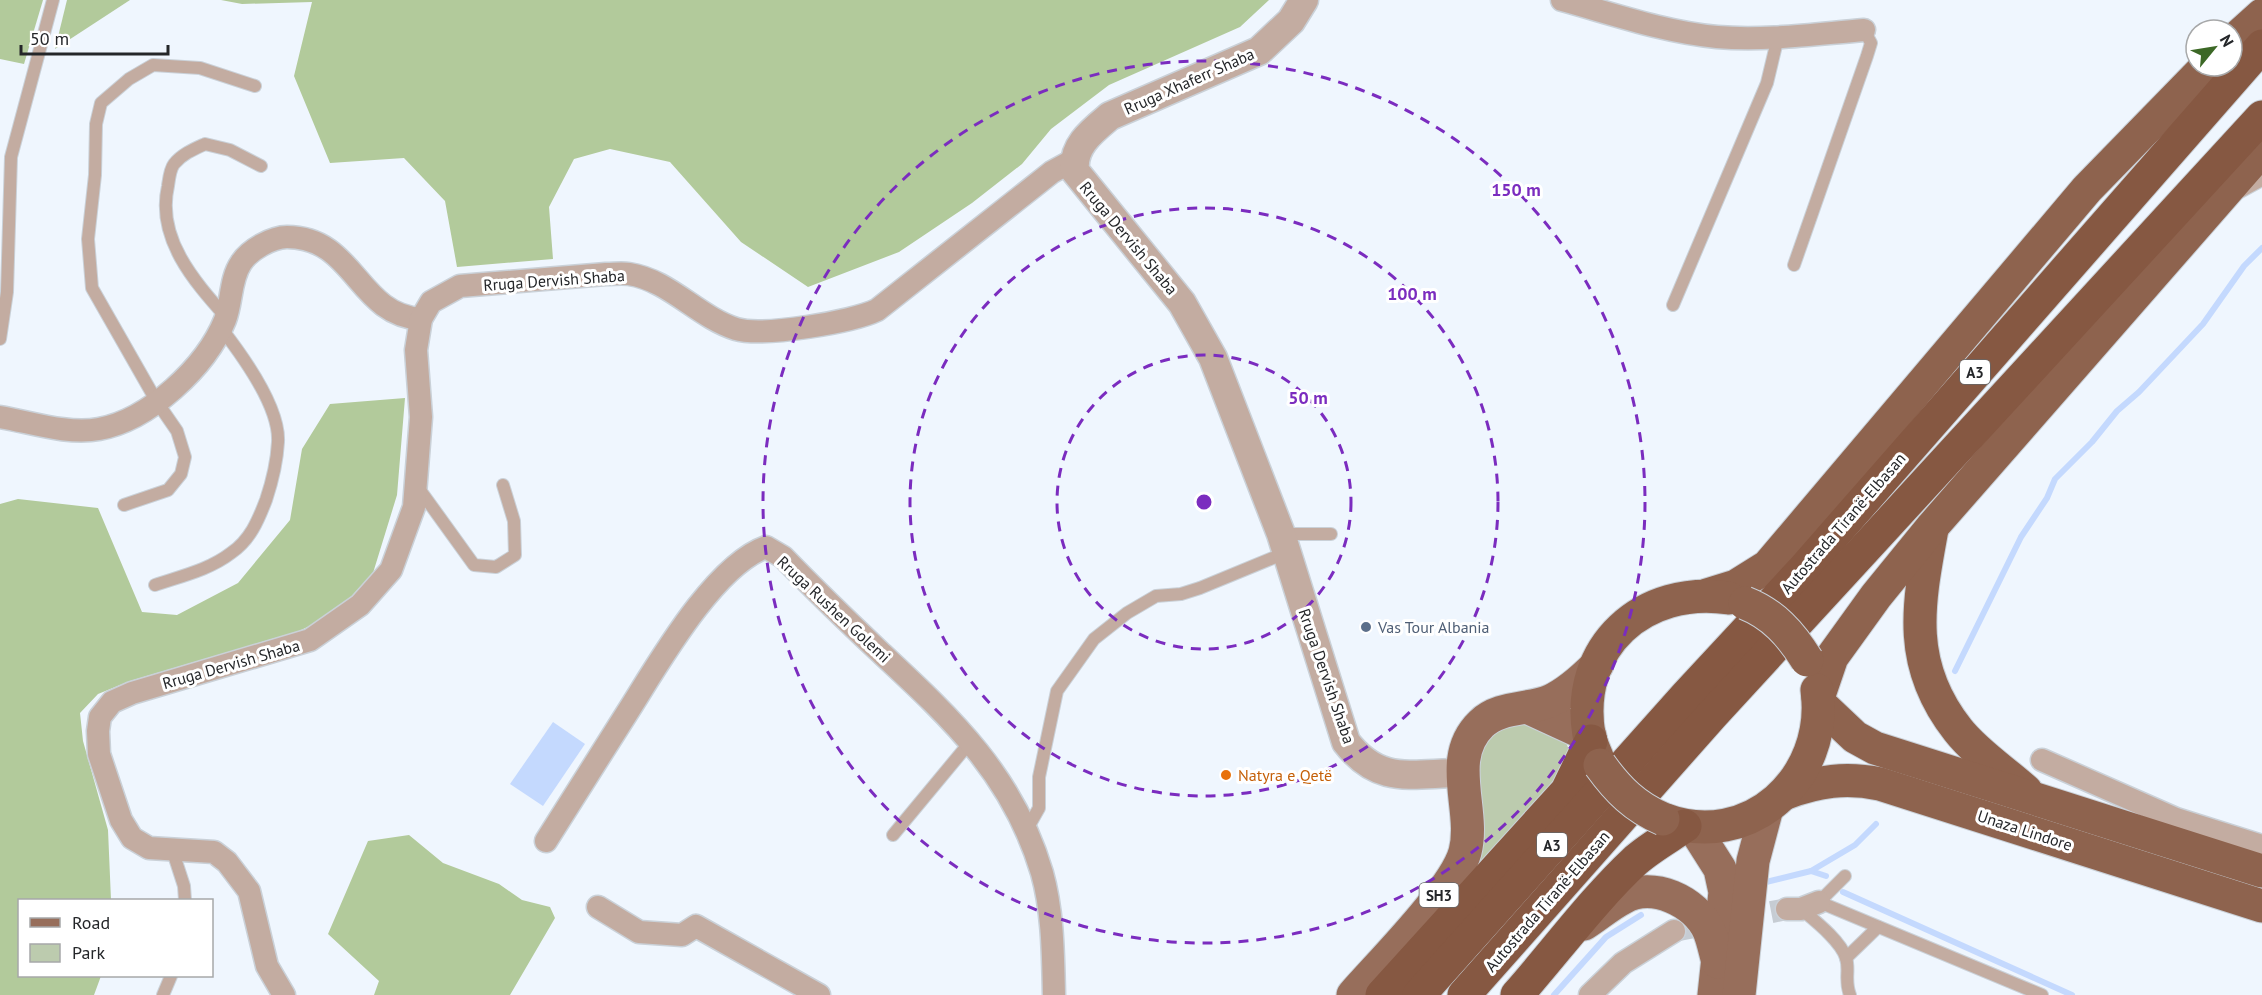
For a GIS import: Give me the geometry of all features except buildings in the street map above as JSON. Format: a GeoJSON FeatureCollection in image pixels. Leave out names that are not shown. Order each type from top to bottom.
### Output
{"type":"FeatureCollection","features":[{"type":"Feature","properties":{"kind":"highway"},"geometry":{"type":"LineString","coordinates":[[2244,31],[2262,15]]}},
{"type":"Feature","properties":{"kind":"highway","name":"Autostrada Tiranë-Elbasan"},"geometry":{"type":"LineString","coordinates":[[1419,995],[1646,740],[1802,571],[2262,46]]}},
{"type":"Feature","properties":{"kind":"highway"},"geometry":{"type":"LineString","coordinates":[[1707,595],[1736,586],[1768,566],[2087,189],[2195,78]]}},
{"type":"Feature","properties":{"kind":"highway","name":"Autostrada Tiranë-Elbasan"},"geometry":{"type":"LineString","coordinates":[[1464,995],[1704,724],[2262,117]]}},
{"type":"Feature","properties":{"kind":"highway"},"geometry":{"type":"LineString","coordinates":[[1777,800],[1805,768],[1816,739],[1818,700],[1832,657],[1840,642],[1933,526],[2262,150]]}},
{"type":"Feature","properties":{"kind":"highway"},"geometry":{"type":"LineString","coordinates":[[1933,526],[1920,598],[1920,634],[1924,665],[1937,698],[1959,731],[2034,798]]}},
{"type":"Feature","properties":{"kind":"highway"},"geometry":{"type":"LineString","coordinates":[[1681,824],[1643,810],[1618,791],[1594,747],[1587,705],[1597,665],[1618,632],[1637,615],[1682,596],[1707,595],[1745,603],[1776,621],[1794,638],[1807,660],[1818,700]]}},
{"type":"Feature","properties":{"kind":"highway","name":"Unaza Lindore"},"geometry":{"type":"LineString","coordinates":[[1818,700],[1855,737],[1875,748],[2262,871]]}},
{"type":"Feature","properties":{"kind":"highway"},"geometry":{"type":"LineString","coordinates":[[1382,995],[1566,791],[1594,747]]}},
{"type":"Feature","properties":{"kind":"highway","name":"Unaza Lindore"},"geometry":{"type":"LineString","coordinates":[[1681,824],[1728,825],[1809,784],[1860,780],[1880,784],[2262,906]]}},
{"type":"Feature","properties":{"kind":"highway"},"geometry":{"type":"LineString","coordinates":[[1517,995],[1573,932],[1601,896],[1638,859],[1681,824]]}},
{"type":"Feature","properties":{"kind":"main road","name":"SH3"},"geometry":{"type":"LineString","coordinates":[[1353,995],[1455,876],[1466,851],[1468,820],[1462,773],[1467,745],[1480,724],[1493,715],[1529,708],[1568,691],[1597,665]]}},
{"type":"Feature","properties":{"kind":"main road"},"geometry":{"type":"LineString","coordinates":[[1529,708],[1594,747]]}},
{"type":"Feature","properties":{"kind":"main road"},"geometry":{"type":"LineString","coordinates":[[1739,995],[1753,861],[1777,800]]}},
{"type":"Feature","properties":{"kind":"main road"},"geometry":{"type":"LineString","coordinates":[[1681,824],[1720,869],[1725,892],[1714,995]]}},
{"type":"Feature","properties":{"kind":"main road"},"geometry":{"type":"LineString","coordinates":[[1573,932],[1624,897],[1644,892],[1667,895],[1695,911],[1709,930],[1718,962]]}},
{"type":"Feature","properties":{"kind":"street","name":"Rruga Xhaferr Shaba"},"geometry":{"type":"LineString","coordinates":[[1074,160],[1090,132],[1110,116],[1259,51],[1291,21],[1304,0]]}},
{"type":"Feature","properties":{"kind":"street"},"geometry":{"type":"LineString","coordinates":[[1562,0],[1660,28],[1716,37],[1778,37],[1864,30]]}},
{"type":"Feature","properties":{"kind":"street","name":"Rruga Dervish Shaba"},"geometry":{"type":"LineString","coordinates":[[284,995],[267,966],[255,907],[242,879],[214,852],[149,848],[132,837],[121,820],[99,754],[100,717],[112,702],[132,693],[310,640],[344,619],[371,595],[391,570],[414,507],[421,417],[416,350],[422,319],[431,302],[460,286],[630,274],[653,282],[736,329],[754,332],[849,320],[877,310],[1052,172],[1074,160],[1075,171],[1081,182],[1169,286],[1192,317],[1213,358],[1283,544],[1346,742],[1359,758],[1375,770],[1394,774],[1462,773]]}},
{"type":"Feature","properties":{"kind":"street"},"geometry":{"type":"LineString","coordinates":[[0,417],[60,427],[96,430],[125,423],[157,402],[198,361],[223,323],[240,263],[252,251],[287,237],[330,251],[347,263],[377,302],[405,318],[422,319]]}},
{"type":"Feature","properties":{"kind":"street","name":"Rruga Rushen Golemi"},"geometry":{"type":"LineString","coordinates":[[546,841],[683,625],[736,564],[750,553],[766,547],[783,557],[931,699],[971,741],[996,777],[1026,831],[1044,887],[1050,920],[1054,995]]}},
{"type":"Feature","properties":{"kind":"street"},"geometry":{"type":"LineString","coordinates":[[2042,760],[2176,819],[2262,846]]}},
{"type":"Feature","properties":{"kind":"street"},"geometry":{"type":"LineString","coordinates":[[598,908],[639,932],[682,935],[696,926],[819,995]]}},
{"type":"Feature","properties":{"kind":"street"},"geometry":{"type":"LineString","coordinates":[[1590,995],[1623,963],[1674,931]]}},
{"type":"Feature","properties":{"kind":"lane"},"geometry":{"type":"LineString","coordinates":[[0,339],[7,292],[11,158],[53,0]]}},
{"type":"Feature","properties":{"kind":"lane"},"geometry":{"type":"LineString","coordinates":[[1794,265],[1869,50],[1871,42],[1864,30]]}},
{"type":"Feature","properties":{"kind":"lane"},"geometry":{"type":"LineString","coordinates":[[1673,305],[1767,83],[1778,37]]}},
{"type":"Feature","properties":{"kind":"lane"},"geometry":{"type":"LineString","coordinates":[[124,505],[168,490],[182,474],[185,457],[177,431],[157,402],[92,288],[88,239],[95,175],[96,124],[101,103],[129,79],[153,65],[200,68],[255,86]]}},
{"type":"Feature","properties":{"kind":"lane"},"geometry":{"type":"LineString","coordinates":[[155,585],[211,566],[234,552],[256,528],[271,487],[279,440],[271,407],[171,239],[165,198],[172,166],[184,154],[205,144],[230,150],[261,166]]}},
{"type":"Feature","properties":{"kind":"lane"},"geometry":{"type":"LineString","coordinates":[[2210,207],[2262,180]]}},
{"type":"Feature","properties":{"kind":"lane"},"geometry":{"type":"LineString","coordinates":[[416,485],[474,565],[496,567],[515,555],[514,521],[503,485]]}},
{"type":"Feature","properties":{"kind":"lane"},"geometry":{"type":"LineString","coordinates":[[1026,831],[1039,808],[1039,777],[1057,691],[1094,639],[1126,612],[1156,596],[1181,594],[1200,588],[1303,532],[1331,534]]}},
{"type":"Feature","properties":{"kind":"lane"},"geometry":{"type":"LineString","coordinates":[[893,835],[971,741]]}},
{"type":"Feature","properties":{"kind":"lane"},"geometry":{"type":"LineString","coordinates":[[172,849],[184,885],[185,899]]}},
{"type":"Feature","properties":{"kind":"lane"},"geometry":{"type":"LineString","coordinates":[[1802,907],[1845,876]]}},
{"type":"Feature","properties":{"kind":"lane"},"geometry":{"type":"LineString","coordinates":[[1802,907],[1878,927],[1930,946],[2028,992],[2042,995]]}},
{"type":"Feature","properties":{"kind":"lane"},"geometry":{"type":"LineString","coordinates":[[1802,907],[1826,930],[1846,958],[1845,983],[1850,995]]}},
{"type":"Feature","properties":{"kind":"lane"},"geometry":{"type":"LineString","coordinates":[[1846,958],[1878,927]]}},
{"type":"Feature","properties":{"kind":"lane"},"geometry":{"type":"LineString","coordinates":[[163,995],[170,977]]}},
{"type":"Feature","properties":{"kind":"green space"},"geometry":{"type":"Polygon","coordinates":[[[0,0],[43,0],[24,64],[0,59],[0,0]]]}},
{"type":"Feature","properties":{"kind":"green space"},"geometry":{"type":"Polygon","coordinates":[[[67,0],[130,0],[55,49],[67,0]]]}},
{"type":"Feature","properties":{"kind":"green space"},"geometry":{"type":"Polygon","coordinates":[[[221,0],[1269,0],[1240,27],[1109,85],[1051,129],[1022,164],[972,203],[899,252],[808,287],[741,242],[670,162],[610,149],[574,159],[549,207],[553,259],[457,267],[445,201],[404,158],[330,163],[294,76],[312,2],[242,4],[221,0]]]}},
{"type":"Feature","properties":{"kind":"green space"},"geometry":{"type":"Polygon","coordinates":[[[405,398],[397,495],[373,573],[335,614],[299,631],[130,681],[98,694],[80,713],[83,741],[108,830],[111,899],[18,899],[18,977],[101,977],[94,995],[0,995],[0,504],[18,499],[98,508],[142,612],[177,615],[238,583],[290,520],[302,449],[330,404],[405,398]]]}},
{"type":"Feature","properties":{"kind":"green space"},"geometry":{"type":"Polygon","coordinates":[[[1530,721],[1564,737],[1569,750],[1568,765],[1469,885],[1476,750],[1496,726],[1530,721]]]}},
{"type":"Feature","properties":{"kind":"green space"},"geometry":{"type":"Polygon","coordinates":[[[409,835],[443,863],[499,884],[522,900],[550,907],[555,918],[510,995],[374,995],[379,981],[328,934],[368,841],[409,835]]]}},
{"type":"Feature","properties":{"kind":"water"},"geometry":{"type":"Polygon","coordinates":[[[553,722],[585,744],[543,806],[510,784],[553,722]]]}},
{"type":"Feature","properties":{"kind":"waterway"},"geometry":{"type":"LineString","coordinates":[[1955,671],[2021,537],[2047,498],[2055,479],[2092,442],[2117,411],[2139,392],[2203,324],[2244,266],[2262,248]]}},
{"type":"Feature","properties":{"kind":"waterway"},"geometry":{"type":"LineString","coordinates":[[1762,883],[1811,871],[1855,845],[1876,824]]}},
{"type":"Feature","properties":{"kind":"waterway"},"geometry":{"type":"LineString","coordinates":[[1811,871],[1826,876]]}},
{"type":"Feature","properties":{"kind":"waterway"},"geometry":{"type":"LineString","coordinates":[[1843,892],[2072,995]]}},
{"type":"Feature","properties":{"kind":"waterway"},"geometry":{"type":"LineString","coordinates":[[1554,995],[1606,937],[1641,915]]}},
{"type":"Feature","properties":{"kind":"tunnel"},"geometry":{"type":"LineString","coordinates":[[1674,931],[1787,909]]}},
{"type":"Feature","properties":{"kind":"place","name":"Vas Tour Albania"},"geometry":{"type":"Point","coordinates":[1366,627]}},
{"type":"Feature","properties":{"kind":"place","name":"Natyra e Qetë"},"geometry":{"type":"Point","coordinates":[1226,775]}}]}
